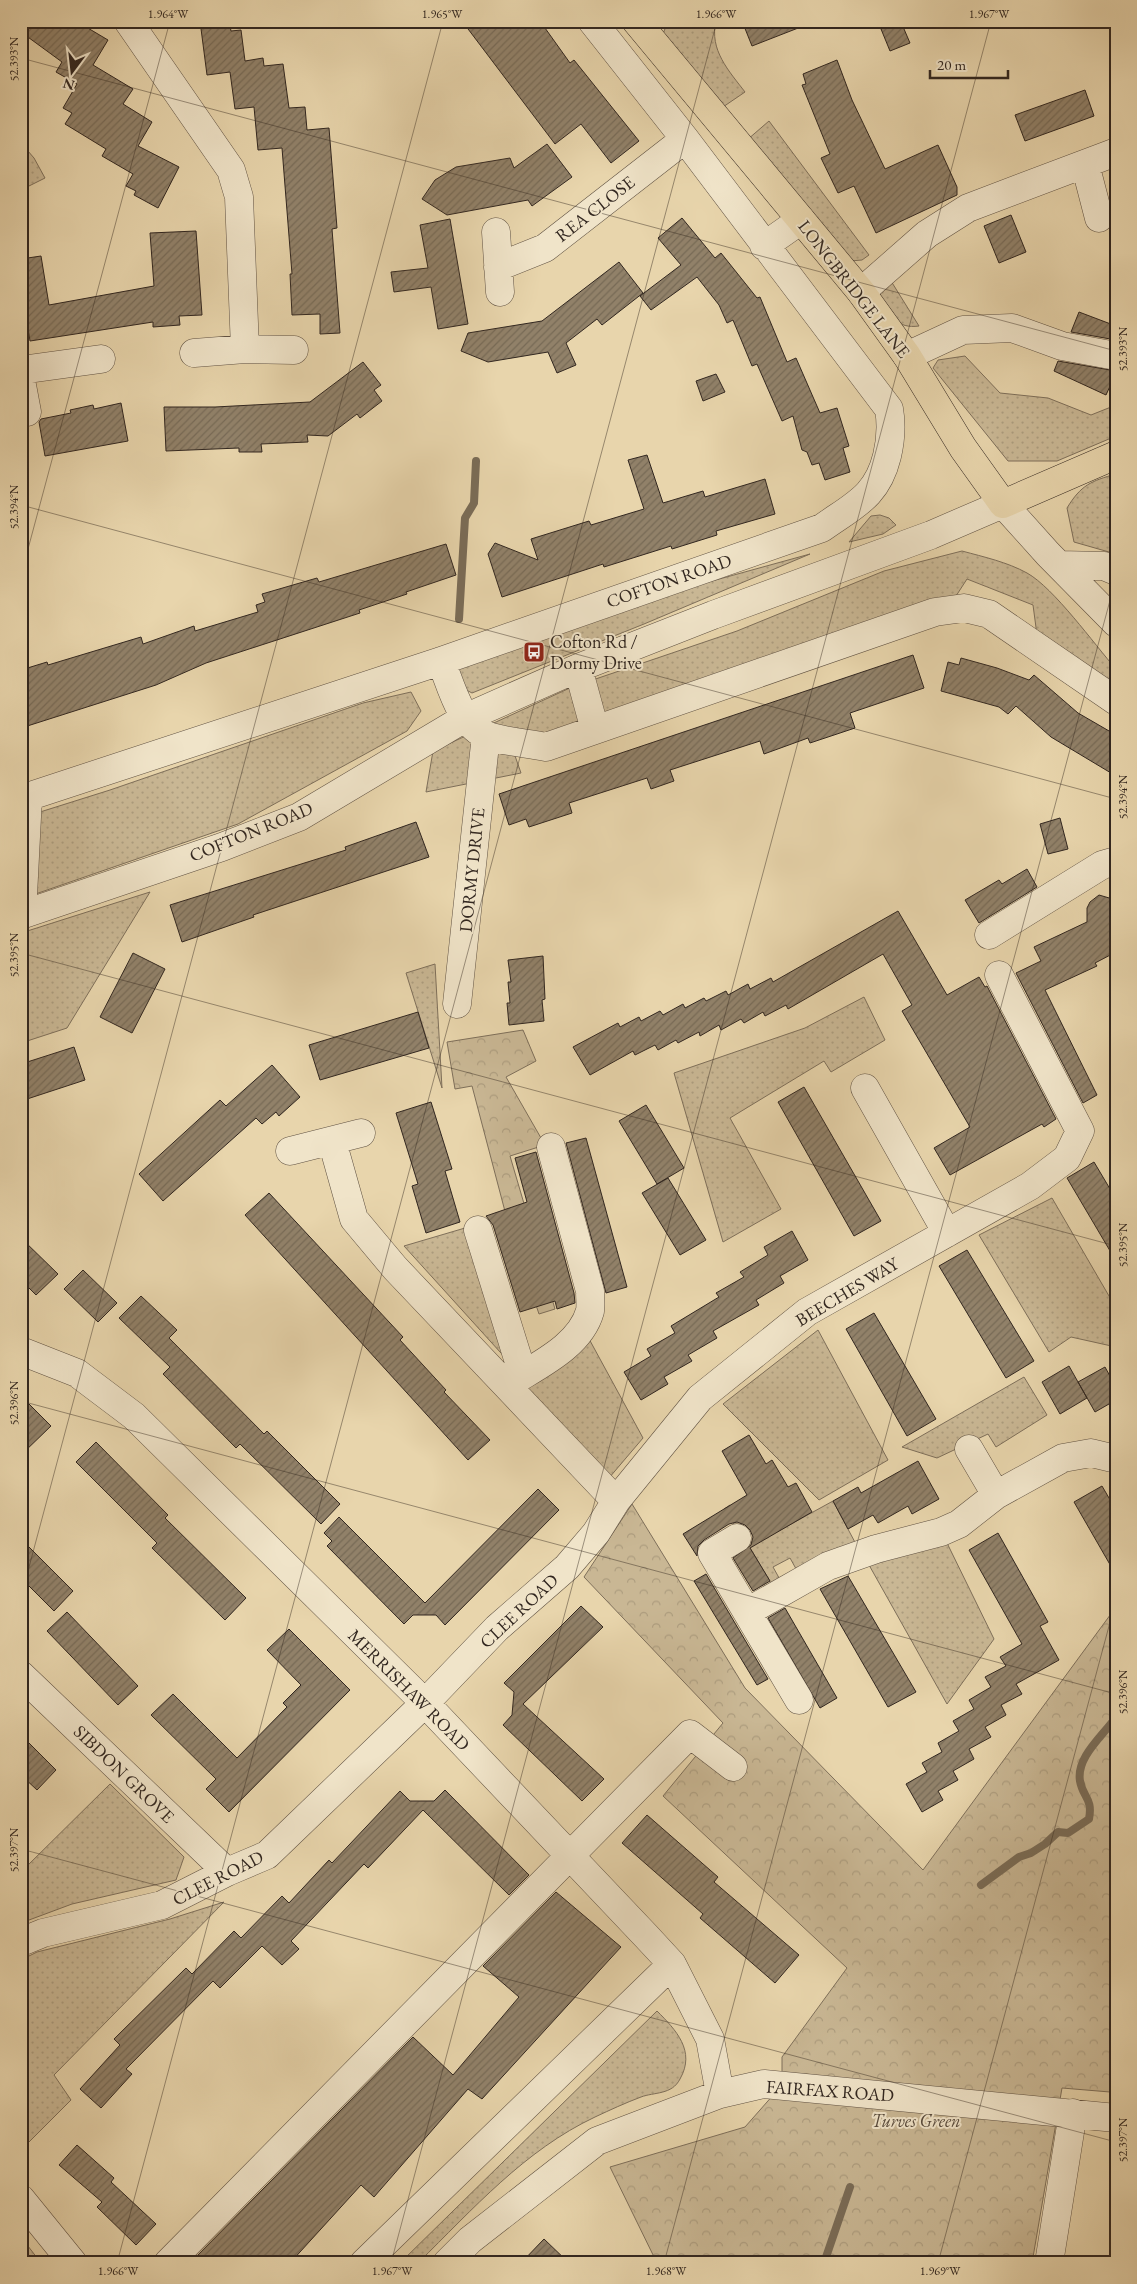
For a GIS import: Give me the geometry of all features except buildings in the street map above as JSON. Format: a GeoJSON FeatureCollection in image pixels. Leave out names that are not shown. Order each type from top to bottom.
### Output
{"type":"FeatureCollection","features":[{"type":"Feature","properties":{"kind":"main road","name":"LONGBRIDGE LANE"},"geometry":{"type":"LineString","coordinates":[[636,21],[861,292],[907,356],[963,448],[1004,504]]}},
{"type":"Feature","properties":{"kind":"main road"},"geometry":{"type":"LineString","coordinates":[[1004,504],[1116,455]]}},
{"type":"Feature","properties":{"kind":"street"},"geometry":{"type":"LineString","coordinates":[[128,21],[231,170],[239,197],[246,349]]}},
{"type":"Feature","properties":{"kind":"street"},"geometry":{"type":"LineString","coordinates":[[592,21],[685,139],[764,246],[801,220]]}},
{"type":"Feature","properties":{"kind":"street","name":"REA CLOSE"},"geometry":{"type":"LineString","coordinates":[[496,232],[499,280],[545,248],[685,139]]}},
{"type":"Feature","properties":{"kind":"street"},"geometry":{"type":"LineString","coordinates":[[861,292],[927,234],[968,208],[1116,152]]}},
{"type":"Feature","properties":{"kind":"street"},"geometry":{"type":"LineString","coordinates":[[1085,164],[1099,218]]}},
{"type":"Feature","properties":{"kind":"street","name":"COFTON ROAD"},"geometry":{"type":"LineString","coordinates":[[764,246],[889,409],[891,436],[882,476],[868,496],[822,528],[441,661],[25,798],[22,915],[222,847],[298,817],[465,718],[578,668],[713,615],[931,535],[1004,504]]}},
{"type":"Feature","properties":{"kind":"street"},"geometry":{"type":"LineString","coordinates":[[907,356],[963,330],[1012,328],[1062,346],[1116,356]]}},
{"type":"Feature","properties":{"kind":"street"},"geometry":{"type":"LineString","coordinates":[[194,354],[246,349],[294,350]]}},
{"type":"Feature","properties":{"kind":"street"},"geometry":{"type":"LineString","coordinates":[[21,370],[101,359]]}},
{"type":"Feature","properties":{"kind":"street"},"geometry":{"type":"LineString","coordinates":[[21,380],[27,412]]}},
{"type":"Feature","properties":{"kind":"street","name":"LONGBRIDGE LANE"},"geometry":{"type":"LineString","coordinates":[[1004,504],[1058,565],[1116,623]]}},
{"type":"Feature","properties":{"kind":"street"},"geometry":{"type":"LineString","coordinates":[[1058,565],[1104,566],[1116,570]]}},
{"type":"Feature","properties":{"kind":"street"},"geometry":{"type":"LineString","coordinates":[[441,661],[465,718],[486,735],[546,747],[935,612],[964,608],[989,614],[1116,701]]}},
{"type":"Feature","properties":{"kind":"street"},"geometry":{"type":"LineString","coordinates":[[578,668],[595,730]]}},
{"type":"Feature","properties":{"kind":"street","name":"DORMY DRIVE"},"geometry":{"type":"LineString","coordinates":[[458,1004],[486,735]]}},
{"type":"Feature","properties":{"kind":"street"},"geometry":{"type":"LineString","coordinates":[[989,935],[1102,865],[1116,861]]}},
{"type":"Feature","properties":{"kind":"street","name":"BEECHES WAY"},"geometry":{"type":"LineString","coordinates":[[616,1500],[700,1398],[807,1312],[1040,1179],[1067,1158],[1080,1131],[998,975]]}},
{"type":"Feature","properties":{"kind":"street"},"geometry":{"type":"LineString","coordinates":[[865,1088],[947,1233]]}},
{"type":"Feature","properties":{"kind":"street"},"geometry":{"type":"LineString","coordinates":[[290,1151],[361,1133]]}},
{"type":"Feature","properties":{"kind":"street"},"geometry":{"type":"LineString","coordinates":[[332,1141],[354,1219],[396,1268],[515,1380],[616,1500]]}},
{"type":"Feature","properties":{"kind":"street"},"geometry":{"type":"LineString","coordinates":[[515,1380],[569,1343],[583,1328],[590,1309],[590,1291],[551,1148]]}},
{"type":"Feature","properties":{"kind":"street"},"geometry":{"type":"LineString","coordinates":[[478,1230],[515,1380]]}},
{"type":"Feature","properties":{"kind":"street","name":"MERRISHAW ROAD"},"geometry":{"type":"LineString","coordinates":[[21,1351],[77,1373],[134,1416],[425,1703],[672,1964],[710,2038],[720,2094]]}},
{"type":"Feature","properties":{"kind":"street"},"geometry":{"type":"LineString","coordinates":[[969,1449],[996,1495]]}},
{"type":"Feature","properties":{"kind":"street"},"geometry":{"type":"LineString","coordinates":[[748,1612],[828,1566],[876,1549],[941,1532],[958,1524],[996,1495],[1063,1458],[1091,1453],[1116,1459]]}},
{"type":"Feature","properties":{"kind":"street","name":"CLEE ROAD"},"geometry":{"type":"LineString","coordinates":[[21,1942],[43,1933],[162,1906],[227,1872],[267,1855],[425,1703],[497,1628],[566,1567],[596,1533],[616,1500]]}},
{"type":"Feature","properties":{"kind":"street"},"geometry":{"type":"LineString","coordinates":[[737,1538],[712,1553],[798,1700]]}},
{"type":"Feature","properties":{"kind":"street","name":"SIBDON GROVE"},"geometry":{"type":"LineString","coordinates":[[21,1675],[227,1872]]}},
{"type":"Feature","properties":{"kind":"street"},"geometry":{"type":"LineString","coordinates":[[168,2263],[568,1855],[690,1734],[733,1767]]}},
{"type":"Feature","properties":{"kind":"street"},"geometry":{"type":"LineString","coordinates":[[364,2263],[672,1964]]}},
{"type":"Feature","properties":{"kind":"street","name":"FAIRFAX ROAD"},"geometry":{"type":"LineString","coordinates":[[447,2263],[470,2240],[597,2141],[720,2094],[764,2084],[1116,2118]]}},
{"type":"Feature","properties":{"kind":"street"},"geometry":{"type":"LineString","coordinates":[[1049,2263],[1073,2113]]}},
{"type":"Feature","properties":{"kind":"street"},"geometry":{"type":"LineString","coordinates":[[21,2199],[73,2263]]}},
{"type":"Feature","properties":{"kind":"green space"},"geometry":{"type":"Polygon","coordinates":[[[668,21],[716,21],[715,41],[718,51],[727,68],[745,92],[720,109],[663,34],[668,21]]]}},
{"type":"Feature","properties":{"kind":"green space"},"geometry":{"type":"Polygon","coordinates":[[[769,121],[869,255],[862,260],[850,261],[747,140],[769,121]]]}},
{"type":"Feature","properties":{"kind":"green space"},"geometry":{"type":"Polygon","coordinates":[[[21,143],[34,158],[45,178],[21,190],[21,143]]]}},
{"type":"Feature","properties":{"kind":"green space"},"geometry":{"type":"Polygon","coordinates":[[[891,281],[919,326],[905,325],[895,320],[878,300],[882,288],[891,281]]]}},
{"type":"Feature","properties":{"kind":"green space"},"geometry":{"type":"Polygon","coordinates":[[[965,356],[1000,393],[1048,398],[1091,415],[1116,405],[1116,436],[1057,461],[1008,461],[933,368],[938,360],[965,356]]]}},
{"type":"Feature","properties":{"kind":"green space"},"geometry":{"type":"Polygon","coordinates":[[[1116,474],[1116,554],[1074,542],[1067,508],[1077,494],[1087,485],[1116,474]]]}},
{"type":"Feature","properties":{"kind":"green space"},"geometry":{"type":"Polygon","coordinates":[[[880,515],[889,518],[896,525],[883,534],[849,542],[871,516],[880,515]]]}},
{"type":"Feature","properties":{"kind":"green space"},"geometry":{"type":"Polygon","coordinates":[[[962,551],[1012,566],[1038,580],[1061,603],[1116,669],[1116,692],[1037,635],[1033,605],[967,579],[956,596],[514,753],[521,773],[426,792],[433,751],[572,687],[737,631],[884,571],[962,551]]]}},
{"type":"Feature","properties":{"kind":"green space"},"geometry":{"type":"Polygon","coordinates":[[[810,554],[644,624],[472,693],[459,686],[458,667],[694,586],[810,554]]]}},
{"type":"Feature","properties":{"kind":"green space"},"geometry":{"type":"Polygon","coordinates":[[[411,692],[421,711],[407,731],[238,824],[21,899],[21,818],[110,790],[363,703],[411,692]]]}},
{"type":"Feature","properties":{"kind":"green space"},"geometry":{"type":"Polygon","coordinates":[[[150,892],[67,1028],[21,1043],[21,933],[150,892]]]}},
{"type":"Feature","properties":{"kind":"green space"},"geometry":{"type":"Polygon","coordinates":[[[435,964],[442,1088],[406,973],[435,964]]]}},
{"type":"Feature","properties":{"kind":"green space"},"geometry":{"type":"Polygon","coordinates":[[[864,997],[885,1040],[831,1072],[824,1061],[730,1118],[781,1209],[723,1242],[674,1073],[805,1028],[864,997]]]}},
{"type":"Feature","properties":{"kind":"green space"},"geometry":{"type":"Polygon","coordinates":[[[523,1030],[536,1061],[506,1077],[545,1145],[510,1156],[555,1309],[539,1314],[507,1219],[472,1086],[455,1089],[447,1042],[523,1030]]]}},
{"type":"Feature","properties":{"kind":"green space"},"geometry":{"type":"Polygon","coordinates":[[[1052,1198],[1116,1308],[1116,1347],[1071,1337],[1049,1352],[979,1235],[1052,1198]]]}},
{"type":"Feature","properties":{"kind":"green space"},"geometry":{"type":"Polygon","coordinates":[[[465,1228],[510,1363],[404,1246],[465,1228]]]}},
{"type":"Feature","properties":{"kind":"green space"},"geometry":{"type":"Polygon","coordinates":[[[818,1330],[888,1460],[819,1500],[723,1404],[818,1330]]]}},
{"type":"Feature","properties":{"kind":"green space"},"geometry":{"type":"Polygon","coordinates":[[[588,1337],[643,1438],[609,1478],[521,1387],[588,1337]]]}},
{"type":"Feature","properties":{"kind":"green space"},"geometry":{"type":"Polygon","coordinates":[[[1024,1377],[1047,1415],[996,1447],[988,1434],[937,1458],[902,1447],[1024,1377]]]}},
{"type":"Feature","properties":{"kind":"green space"},"geometry":{"type":"Polygon","coordinates":[[[833,1501],[857,1546],[800,1576],[790,1558],[773,1567],[783,1585],[775,1590],[749,1546],[744,1549],[731,1527],[734,1524],[724,1509],[730,1505],[753,1545],[833,1501]]]}},
{"type":"Feature","properties":{"kind":"green space","name":"Turves Green"},"geometry":{"type":"Polygon","coordinates":[[[632,1504],[745,1688],[923,1870],[1116,1607],[1116,2045],[1110,2092],[1062,2088],[1032,2263],[657,2263],[610,2167],[745,2127],[782,2085],[782,2057],[847,1968],[663,1796],[723,1723],[584,1577],[632,1504]]]}},
{"type":"Feature","properties":{"kind":"green space"},"geometry":{"type":"Polygon","coordinates":[[[947,1543],[994,1639],[947,1704],[869,1565],[947,1543]]]}},
{"type":"Feature","properties":{"kind":"green space"},"geometry":{"type":"Polygon","coordinates":[[[110,1784],[184,1857],[176,1880],[72,1904],[21,1923],[21,1872],[110,1784]]]}},
{"type":"Feature","properties":{"kind":"green space"},"geometry":{"type":"Polygon","coordinates":[[[224,1902],[54,2075],[71,2100],[21,2150],[21,1960],[37,1952],[170,1919],[224,1902]]]}},
{"type":"Feature","properties":{"kind":"green space"},"geometry":{"type":"Polygon","coordinates":[[[657,2011],[677,2033],[685,2050],[684,2069],[677,2084],[668,2090],[646,2095],[595,2117],[546,2146],[501,2182],[418,2263],[400,2263],[657,2011]]]}},
{"type":"Feature","properties":{"kind":"green space"},"geometry":{"type":"Polygon","coordinates":[[[21,2237],[41,2263],[21,2263],[21,2237]]]}},
{"type":"Feature","properties":{"kind":"waterway"},"geometry":{"type":"LineString","coordinates":[[459,619],[465,518],[474,503],[476,461]]}},
{"type":"Feature","properties":{"kind":"waterway"},"geometry":{"type":"LineString","coordinates":[[981,1885],[1019,1857],[1031,1853],[1045,1844],[1058,1832],[1068,1833],[1089,1819],[1089,1802],[1080,1781],[1082,1764],[1086,1755],[1116,1717]]}},
{"type":"Feature","properties":{"kind":"waterway"},"geometry":{"type":"LineString","coordinates":[[824,2263],[850,2187]]}},
{"type":"Feature","properties":{"kind":"place","name":"Cofton Rd / Dormy Drive"},"geometry":{"type":"Point","coordinates":[534,652]}}]}
